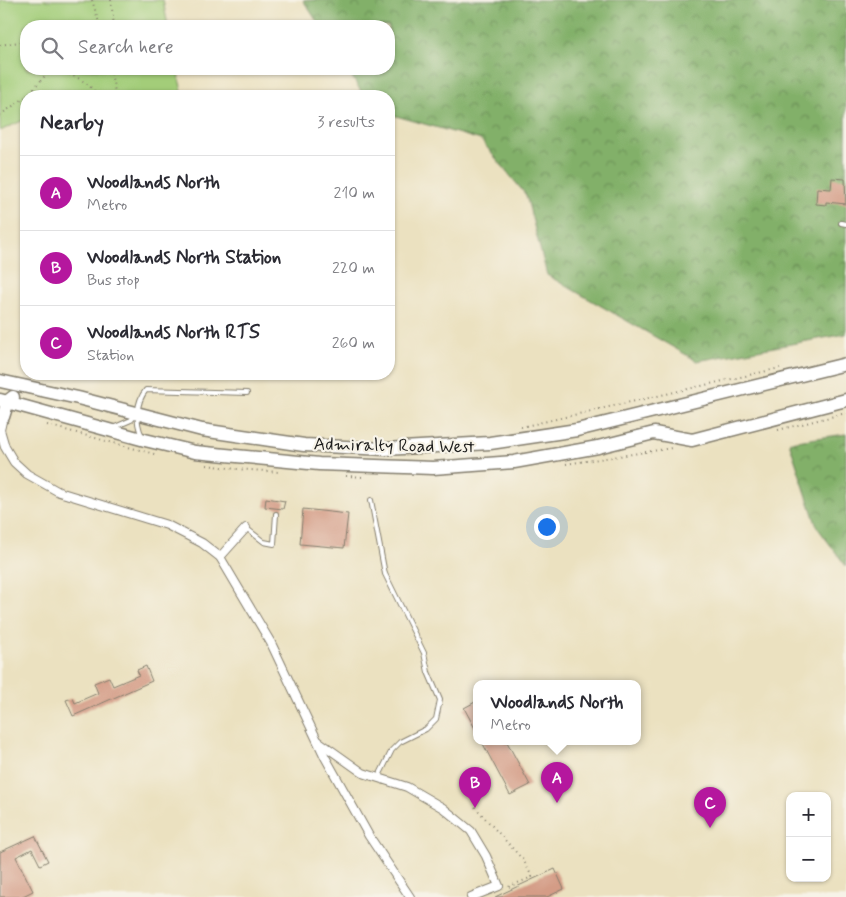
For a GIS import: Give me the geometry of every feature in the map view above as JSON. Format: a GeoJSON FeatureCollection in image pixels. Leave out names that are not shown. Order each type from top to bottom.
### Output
{"type":"FeatureCollection","features":[{"type":"Feature","properties":{"kind":"main road","name":"Admiralty Road West"},"geometry":{"type":"LineString","coordinates":[[0,381],[25,388],[78,398],[202,430],[304,445],[358,449],[453,446],[519,439],[576,430],[846,364]]}},
{"type":"Feature","properties":{"kind":"main road"},"geometry":{"type":"LineString","coordinates":[[814,372],[846,370]]}},
{"type":"Feature","properties":{"kind":"main road"},"geometry":{"type":"LineString","coordinates":[[0,388],[3,407]]}},
{"type":"Feature","properties":{"kind":"main road"},"geometry":{"type":"LineString","coordinates":[[3,407],[25,388]]}},
{"type":"Feature","properties":{"kind":"main road","name":"Admiralty Road West"},"geometry":{"type":"LineString","coordinates":[[3,407],[107,429],[195,452],[239,458],[366,467],[472,466],[514,462],[575,451],[654,433],[692,440],[846,400]]}},
{"type":"Feature","properties":{"kind":"street"},"geometry":{"type":"LineString","coordinates":[[3,407],[0,430],[5,447],[14,462],[27,474],[59,492],[168,525],[202,543],[220,557],[271,643],[316,740],[368,836],[410,897]]}},
{"type":"Feature","properties":{"kind":"street"},"geometry":{"type":"LineString","coordinates":[[220,557],[246,528]]}},
{"type":"Feature","properties":{"kind":"street"},"geometry":{"type":"LineString","coordinates":[[316,740],[363,773],[414,791],[443,808],[471,831],[486,856],[498,886],[471,897]]}},
{"type":"Feature","properties":{"kind":"lane"},"geometry":{"type":"LineString","coordinates":[[107,429],[123,425],[132,420],[137,413],[144,392],[149,389],[247,393]]}},
{"type":"Feature","properties":{"kind":"lane"},"geometry":{"type":"LineString","coordinates":[[137,413],[139,430],[145,440]]}},
{"type":"Feature","properties":{"kind":"lane"},"geometry":{"type":"LineString","coordinates":[[371,500],[385,574],[424,653],[428,672],[440,700],[436,719],[426,729],[400,742],[392,750],[378,778]]}},
{"type":"Feature","properties":{"kind":"lane"},"geometry":{"type":"LineString","coordinates":[[246,528],[264,542],[274,544],[276,514]]}},
{"type":"Feature","properties":{"kind":"path"},"geometry":{"type":"LineString","coordinates":[[92,0],[98,20]]}},
{"type":"Feature","properties":{"kind":"path"},"geometry":{"type":"LineString","coordinates":[[111,0],[113,20]]}},
{"type":"Feature","properties":{"kind":"path"},"geometry":{"type":"LineString","coordinates":[[0,45],[20,42]]}},
{"type":"Feature","properties":{"kind":"path"},"geometry":{"type":"LineString","coordinates":[[32,90],[45,75]]}},
{"type":"Feature","properties":{"kind":"path"},"geometry":{"type":"LineString","coordinates":[[68,75],[86,82],[93,90]]}},
{"type":"Feature","properties":{"kind":"path"},"geometry":{"type":"LineString","coordinates":[[111,75],[115,90]]}},
{"type":"Feature","properties":{"kind":"path"},"geometry":{"type":"LineString","coordinates":[[0,115],[20,100]]}},
{"type":"Feature","properties":{"kind":"path"},"geometry":{"type":"LineString","coordinates":[[518,427],[780,368]]}},
{"type":"Feature","properties":{"kind":"path"},"geometry":{"type":"LineString","coordinates":[[475,807],[524,861],[532,877],[500,890]]}},
{"type":"Feature","properties":{"kind":"green space"},"geometry":{"type":"Polygon","coordinates":[[[0,0],[163,0],[167,20],[20,20],[20,75],[178,75],[182,90],[20,90],[20,122],[0,131],[0,0]]]}},
{"type":"Feature","properties":{"kind":"green space"},"geometry":{"type":"Polygon","coordinates":[[[303,0],[846,0],[846,334],[697,361],[547,275],[526,195],[481,140],[395,116],[395,90],[360,90],[351,75],[395,75],[395,20],[316,20],[303,0]]]}},
{"type":"Feature","properties":{"kind":"green space"},"geometry":{"type":"Polygon","coordinates":[[[846,434],[846,566],[817,527],[789,442],[846,434]]]}},
{"type":"Feature","properties":{"kind":"building"},"geometry":{"type":"Polygon","coordinates":[[[832,178],[845,179],[846,204],[826,202],[826,205],[816,204],[817,188],[831,189],[832,178]]]}},
{"type":"Feature","properties":{"kind":"building"},"geometry":{"type":"Polygon","coordinates":[[[266,498],[285,501],[283,509],[265,507],[266,498]]]}},
{"type":"Feature","properties":{"kind":"building"},"geometry":{"type":"Polygon","coordinates":[[[303,509],[348,514],[344,548],[300,544],[303,509]]]}},
{"type":"Feature","properties":{"kind":"building"},"geometry":{"type":"Polygon","coordinates":[[[146,666],[152,681],[73,716],[66,700],[73,698],[75,703],[98,693],[94,683],[109,677],[113,686],[139,675],[137,670],[146,666]]]}},
{"type":"Feature","properties":{"kind":"building"},"geometry":{"type":"Polygon","coordinates":[[[473,703],[473,725],[464,708],[473,703]]]}},
{"type":"Feature","properties":{"kind":"building"},"geometry":{"type":"Polygon","coordinates":[[[484,745],[509,745],[530,785],[510,795],[484,745]]]}},
{"type":"Feature","properties":{"kind":"building"},"geometry":{"type":"Polygon","coordinates":[[[35,836],[48,861],[40,865],[32,849],[16,857],[33,891],[21,897],[0,897],[0,852],[35,836]]]}},
{"type":"Feature","properties":{"kind":"building"},"geometry":{"type":"Polygon","coordinates":[[[555,869],[564,889],[547,897],[495,897],[555,869]]]}},
{"type":"Feature","properties":{"kind":"place","name":"Woodlands North"},"geometry":{"type":"Point","coordinates":[557,803]}},
{"type":"Feature","properties":{"kind":"place","name":"Woodlands North Station"},"geometry":{"type":"Point","coordinates":[475,808]}},
{"type":"Feature","properties":{"kind":"place","name":"Woodlands North RTS"},"geometry":{"type":"Point","coordinates":[710,828]}}]}
